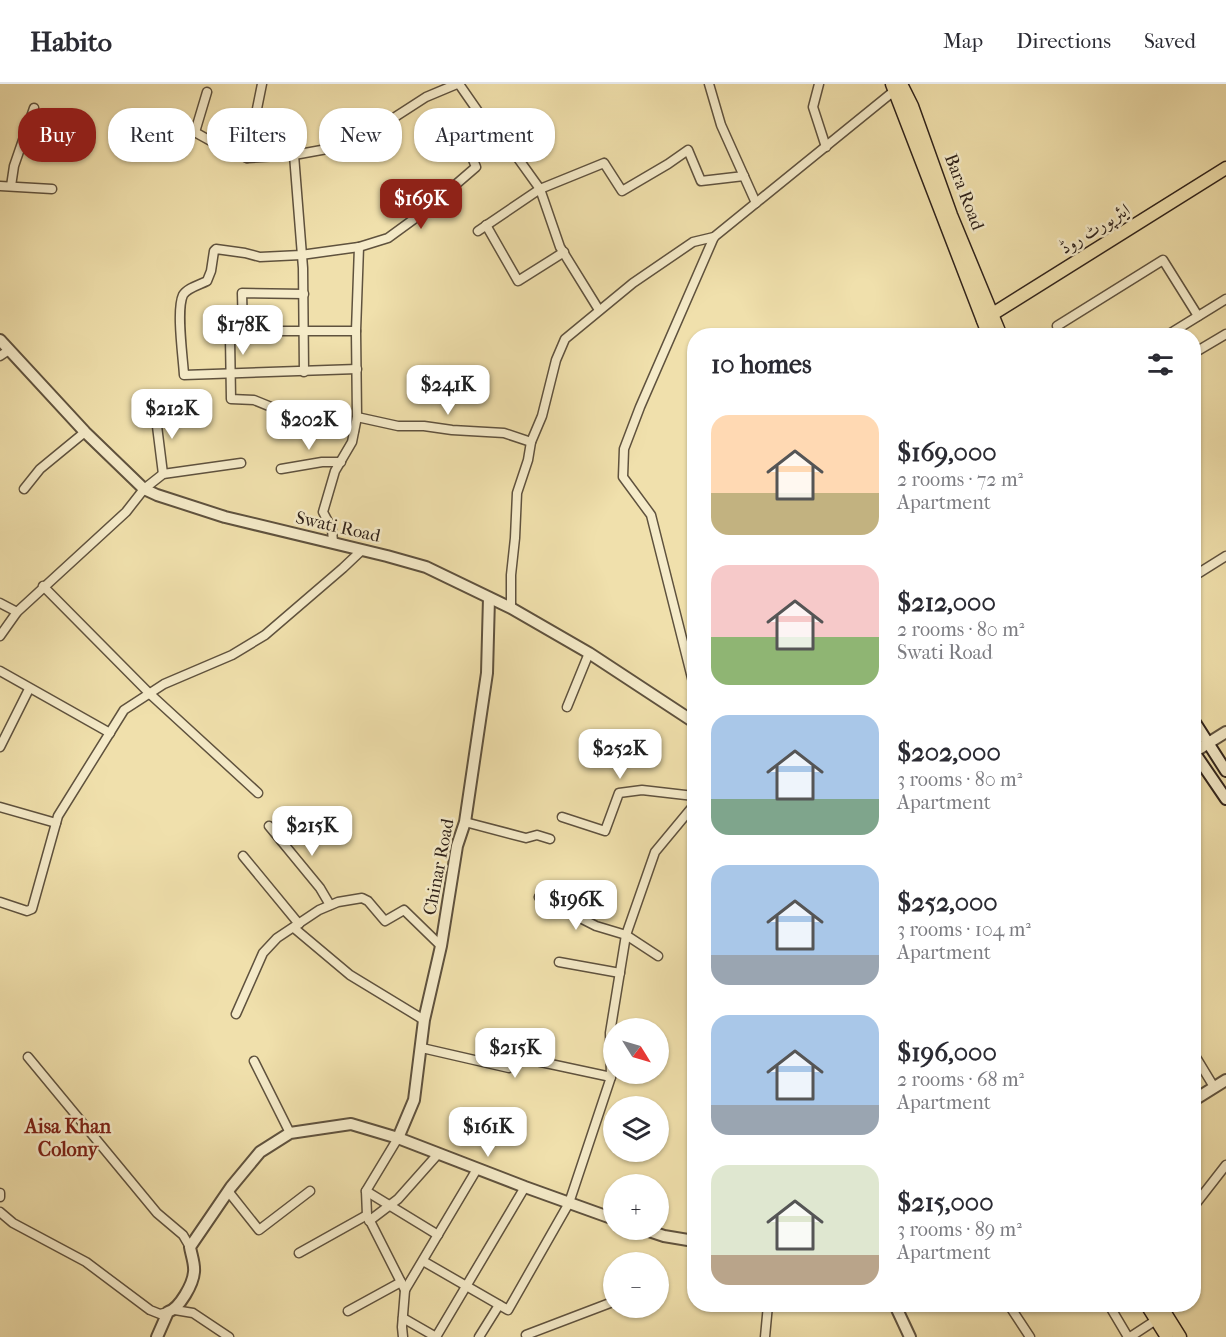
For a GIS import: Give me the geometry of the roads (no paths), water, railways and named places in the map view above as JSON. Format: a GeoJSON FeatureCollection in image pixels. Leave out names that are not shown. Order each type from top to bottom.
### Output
{"type":"FeatureCollection","features":[{"type":"Feature","properties":{"kind":"main road","name":"Bara Road"},"geometry":{"type":"LineString","coordinates":[[900,86],[912,106],[988,317]]}},
{"type":"Feature","properties":{"kind":"main road","name":"ایئرپورٹ روڈ"},"geometry":{"type":"LineString","coordinates":[[988,317],[1226,168]]}},
{"type":"Feature","properties":{"kind":"main road"},"geometry":{"type":"LineString","coordinates":[[988,317],[989,328]]}},
{"type":"Feature","properties":{"kind":"main road"},"geometry":{"type":"LineString","coordinates":[[988,317],[996,328]]}},
{"type":"Feature","properties":{"kind":"main road"},"geometry":{"type":"LineString","coordinates":[[1161,1313],[1167,1337]]}},
{"type":"Feature","properties":{"kind":"main road"},"geometry":{"type":"LineString","coordinates":[[1161,1313],[1180,1337]]}},
{"type":"Feature","properties":{"kind":"street"},"geometry":{"type":"LineString","coordinates":[[257,108],[262,84]]}},
{"type":"Feature","properties":{"kind":"street"},"geometry":{"type":"LineString","coordinates":[[307,153],[327,149],[378,128],[426,97],[458,84],[475,108]]}},
{"type":"Feature","properties":{"kind":"street"},"geometry":{"type":"LineString","coordinates":[[709,84],[721,124],[756,203]]}},
{"type":"Feature","properties":{"kind":"street"},"geometry":{"type":"LineString","coordinates":[[819,84],[813,107],[825,147]]}},
{"type":"Feature","properties":{"kind":"street"},"geometry":{"type":"LineString","coordinates":[[511,608],[517,493],[528,460],[531,442],[542,416],[556,360],[565,339],[633,283],[693,242],[714,237],[900,86]]}},
{"type":"Feature","properties":{"kind":"street"},"geometry":{"type":"LineString","coordinates":[[207,92],[195,132],[207,139]]}},
{"type":"Feature","properties":{"kind":"street"},"geometry":{"type":"LineString","coordinates":[[478,231],[540,189],[604,163],[622,191],[688,150],[701,181],[744,176]]}},
{"type":"Feature","properties":{"kind":"street"},"geometry":{"type":"LineString","coordinates":[[11,186],[18,154]]}},
{"type":"Feature","properties":{"kind":"street"},"geometry":{"type":"LineString","coordinates":[[295,162],[304,294],[304,372]]}},
{"type":"Feature","properties":{"kind":"street"},"geometry":{"type":"LineString","coordinates":[[357,369],[184,375],[180,308],[184,294],[207,281],[216,249],[260,257],[301,255],[359,247],[388,238],[476,167],[474,162]]}},
{"type":"Feature","properties":{"kind":"street"},"geometry":{"type":"LineString","coordinates":[[521,162],[540,189],[564,252],[599,310]]}},
{"type":"Feature","properties":{"kind":"street"},"geometry":{"type":"LineString","coordinates":[[0,186],[52,189]]}},
{"type":"Feature","properties":{"kind":"street"},"geometry":{"type":"LineString","coordinates":[[486,225],[518,281],[564,252]]}},
{"type":"Feature","properties":{"kind":"street"},"geometry":{"type":"LineString","coordinates":[[687,658],[651,515],[623,477],[624,449],[639,407],[714,237]]}},
{"type":"Feature","properties":{"kind":"street"},"geometry":{"type":"LineString","coordinates":[[333,543],[332,529],[323,512],[335,471],[352,442],[357,417],[356,331],[359,247]]}},
{"type":"Feature","properties":{"kind":"street"},"geometry":{"type":"LineString","coordinates":[[1058,328],[1057,326],[1163,260],[1198,316]]}},
{"type":"Feature","properties":{"kind":"street"},"geometry":{"type":"LineString","coordinates":[[304,294],[242,293],[243,331],[356,331]]}},
{"type":"Feature","properties":{"kind":"street"},"geometry":{"type":"LineString","coordinates":[[1179,328],[1226,299]]}},
{"type":"Feature","properties":{"kind":"street"},"geometry":{"type":"LineString","coordinates":[[1201,349],[1226,334]]}},
{"type":"Feature","properties":{"kind":"street"},"geometry":{"type":"LineString","coordinates":[[230,337],[231,399],[254,400],[308,422],[354,431]]}},
{"type":"Feature","properties":{"kind":"street","name":"Swati Road"},"geometry":{"type":"LineString","coordinates":[[0,340],[4,353],[144,489],[225,517],[426,567],[511,608],[589,653],[687,717]]}},
{"type":"Feature","properties":{"kind":"street"},"geometry":{"type":"LineString","coordinates":[[155,410],[163,474]]}},
{"type":"Feature","properties":{"kind":"street"},"geometry":{"type":"LineString","coordinates":[[357,417],[398,426],[504,433],[531,442]]}},
{"type":"Feature","properties":{"kind":"street"},"geometry":{"type":"LineString","coordinates":[[24,489],[40,469],[85,432]]}},
{"type":"Feature","properties":{"kind":"street"},"geometry":{"type":"LineString","coordinates":[[281,469],[322,462],[340,462]]}},
{"type":"Feature","properties":{"kind":"street"},"geometry":{"type":"LineString","coordinates":[[0,636],[17,612],[126,512],[144,489],[163,474],[241,463]]}},
{"type":"Feature","properties":{"kind":"street"},"geometry":{"type":"LineString","coordinates":[[0,902],[27,911],[32,909],[58,816],[124,710],[164,684],[232,655],[265,635],[362,550]]}},
{"type":"Feature","properties":{"kind":"street"},"geometry":{"type":"LineString","coordinates":[[1201,572],[1226,556]]}},
{"type":"Feature","properties":{"kind":"street"},"geometry":{"type":"LineString","coordinates":[[44,586],[150,694],[258,793]]}},
{"type":"Feature","properties":{"kind":"street","name":"Chinar Road"},"geometry":{"type":"LineString","coordinates":[[398,1138],[414,1100],[424,1020],[441,946],[457,846],[465,822],[487,674],[489,598]]}},
{"type":"Feature","properties":{"kind":"street"},"geometry":{"type":"LineString","coordinates":[[0,603],[17,612]]}},
{"type":"Feature","properties":{"kind":"street"},"geometry":{"type":"LineString","coordinates":[[567,707],[589,653]]}},
{"type":"Feature","properties":{"kind":"street"},"geometry":{"type":"LineString","coordinates":[[0,671],[110,733]]}},
{"type":"Feature","properties":{"kind":"street"},"geometry":{"type":"LineString","coordinates":[[0,747],[29,689]]}},
{"type":"Feature","properties":{"kind":"street"},"geometry":{"type":"LineString","coordinates":[[1201,732],[1226,771]]}},
{"type":"Feature","properties":{"kind":"street"},"geometry":{"type":"LineString","coordinates":[[1201,748],[1226,732]]}},
{"type":"Feature","properties":{"kind":"street"},"geometry":{"type":"LineString","coordinates":[[1201,762],[1226,799]]}},
{"type":"Feature","properties":{"kind":"street"},"geometry":{"type":"LineString","coordinates":[[562,817],[605,831],[619,794],[642,790],[687,795]]}},
{"type":"Feature","properties":{"kind":"street"},"geometry":{"type":"LineString","coordinates":[[0,807],[56,823]]}},
{"type":"Feature","properties":{"kind":"street"},"geometry":{"type":"LineString","coordinates":[[612,1018],[626,935],[655,852],[687,815]]}},
{"type":"Feature","properties":{"kind":"street"},"geometry":{"type":"LineString","coordinates":[[465,822],[526,838],[537,835],[550,839]]}},
{"type":"Feature","properties":{"kind":"street"},"geometry":{"type":"LineString","coordinates":[[269,826],[320,888],[330,905]]}},
{"type":"Feature","properties":{"kind":"street"},"geometry":{"type":"LineString","coordinates":[[243,856],[296,926],[350,975],[424,1020]]}},
{"type":"Feature","properties":{"kind":"street"},"geometry":{"type":"LineString","coordinates":[[539,897],[596,926],[626,935],[658,956]]}},
{"type":"Feature","properties":{"kind":"street"},"geometry":{"type":"LineString","coordinates":[[236,1014],[263,953],[277,938],[330,905],[362,898],[368,901],[385,921],[404,910],[441,946]]}},
{"type":"Feature","properties":{"kind":"street"},"geometry":{"type":"LineString","coordinates":[[559,962],[620,973]]}},
{"type":"Feature","properties":{"kind":"street"},"geometry":{"type":"LineString","coordinates":[[422,1048],[509,1068],[513,1056],[603,1075]]}},
{"type":"Feature","properties":{"kind":"street"},"geometry":{"type":"LineString","coordinates":[[28,1057],[157,1213],[183,1236],[190,1247],[194,1272],[186,1295],[171,1311],[158,1337]]}},
{"type":"Feature","properties":{"kind":"street"},"geometry":{"type":"LineString","coordinates":[[254,1061],[290,1133]]}},
{"type":"Feature","properties":{"kind":"street"},"geometry":{"type":"LineString","coordinates":[[1201,1066],[1214,1087]]}},
{"type":"Feature","properties":{"kind":"street"},"geometry":{"type":"LineString","coordinates":[[1201,1095],[1226,1080]]}},
{"type":"Feature","properties":{"kind":"street"},"geometry":{"type":"LineString","coordinates":[[423,1261],[508,1310],[569,1203],[609,1084]]}},
{"type":"Feature","properties":{"kind":"street"},"geometry":{"type":"LineString","coordinates":[[190,1247],[228,1191],[260,1152],[290,1133],[351,1124],[398,1138],[603,1215]]}},
{"type":"Feature","properties":{"kind":"street"},"geometry":{"type":"LineString","coordinates":[[398,1138],[366,1191],[368,1218],[403,1286],[403,1337]]}},
{"type":"Feature","properties":{"kind":"street"},"geometry":{"type":"LineString","coordinates":[[299,1253],[389,1206],[438,1154]]}},
{"type":"Feature","properties":{"kind":"street"},"geometry":{"type":"LineString","coordinates":[[1201,1197],[1226,1166]]}},
{"type":"Feature","properties":{"kind":"street"},"geometry":{"type":"LineString","coordinates":[[348,1311],[403,1286],[423,1261],[477,1169]]}},
{"type":"Feature","properties":{"kind":"street"},"geometry":{"type":"LineString","coordinates":[[403,1318],[436,1337],[525,1187]]}},
{"type":"Feature","properties":{"kind":"street"},"geometry":{"type":"LineString","coordinates":[[228,1191],[259,1230],[310,1191]]}},
{"type":"Feature","properties":{"kind":"street"},"geometry":{"type":"LineString","coordinates":[[366,1191],[438,1235]]}},
{"type":"Feature","properties":{"kind":"street"},"geometry":{"type":"LineString","coordinates":[[0,1212],[13,1223],[86,1262],[150,1310],[160,1314],[171,1311],[193,1313],[229,1337]]}},
{"type":"Feature","properties":{"kind":"street"},"geometry":{"type":"LineString","coordinates":[[669,1237],[687,1239]]}},
{"type":"Feature","properties":{"kind":"street"},"geometry":{"type":"LineString","coordinates":[[480,1337],[499,1305]]}},
{"type":"Feature","properties":{"kind":"street"},"geometry":{"type":"LineString","coordinates":[[527,1337],[526,1335],[603,1306]]}},
{"type":"Feature","properties":{"kind":"street"},"geometry":{"type":"LineString","coordinates":[[765,1337],[767,1312]]}},
{"type":"Feature","properties":{"kind":"street"},"geometry":{"type":"LineString","coordinates":[[898,1312],[910,1337]]}},
{"type":"Feature","properties":{"kind":"street"},"geometry":{"type":"LineString","coordinates":[[1014,1312],[1030,1337]]}},
{"type":"Feature","properties":{"kind":"street"},"geometry":{"type":"LineString","coordinates":[[1114,1312],[1129,1337],[1161,1313]]}},
{"type":"Feature","properties":{"kind":"district","name":"Aisa Khan Colony"},"geometry":{"type":"Point","coordinates":[68,1138]}}]}
